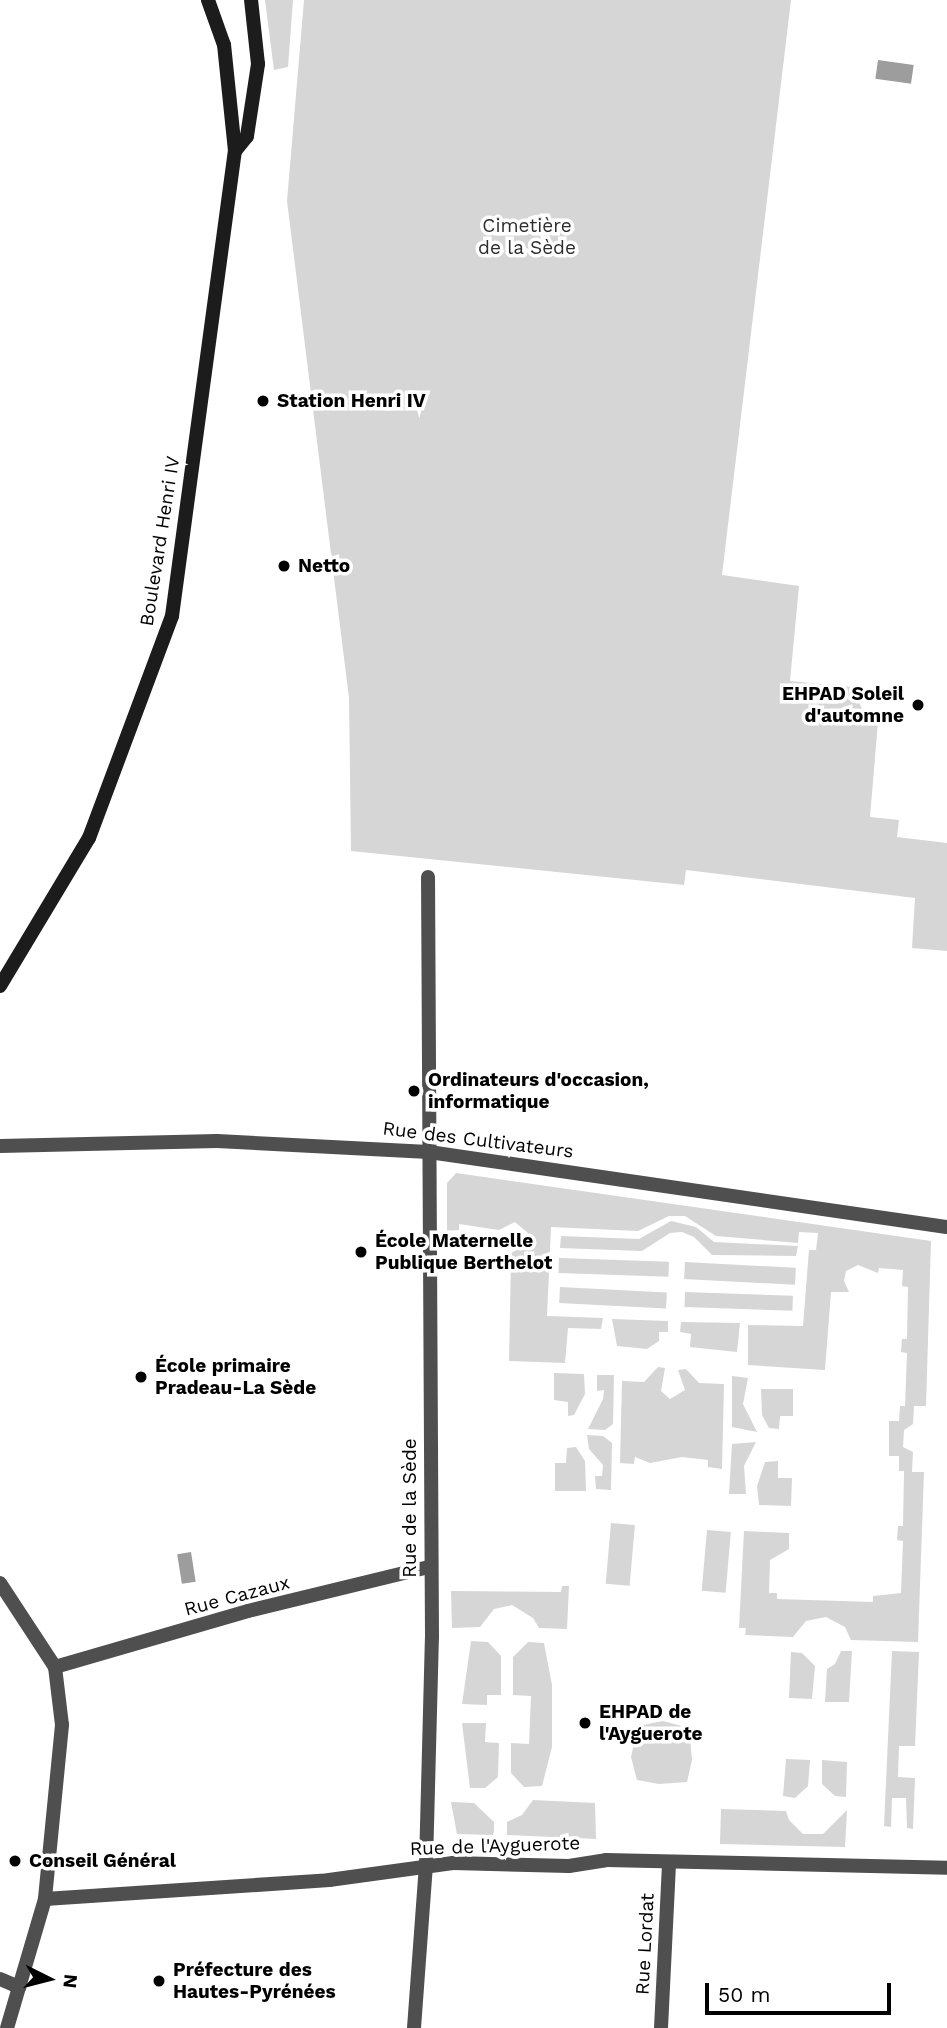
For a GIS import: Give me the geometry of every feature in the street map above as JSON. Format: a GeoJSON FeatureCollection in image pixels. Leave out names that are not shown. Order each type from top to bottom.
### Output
{"type":"FeatureCollection","features":[{"type":"Feature","properties":{"kind":"street","name":"Boulevard Henri IV"},"geometry":{"type":"LineString","coordinates":[[0,986],[89,838],[172,616],[235,151],[224,45],[208,0]]}},
{"type":"Feature","properties":{"kind":"street","name":"Boulevard Henri IV"},"geometry":{"type":"LineString","coordinates":[[235,151],[247,136],[258,64],[251,0]]}},
{"type":"Feature","properties":{"kind":"street","name":"Rue de la Sède"},"geometry":{"type":"LineString","coordinates":[[414,2028],[426,1864],[429,1567],[428,877]]}},
{"type":"Feature","properties":{"kind":"street","name":"Rue des Cultivateurs"},"geometry":{"type":"LineString","coordinates":[[0,1146],[217,1141],[429,1152],[589,1173],[947,1227]]}},
{"type":"Feature","properties":{"kind":"street","name":"Rue Cazaux"},"geometry":{"type":"LineString","coordinates":[[55,1667],[248,1611],[429,1567]]}},
{"type":"Feature","properties":{"kind":"street"},"geometry":{"type":"LineString","coordinates":[[0,1583],[55,1667],[61,1750],[45,1899],[7,2028]]}},
{"type":"Feature","properties":{"kind":"street","name":"Rue de l'Ayguerote"},"geometry":{"type":"LineString","coordinates":[[45,1899],[329,1880],[426,1864],[668,1863],[947,1868]]}},
{"type":"Feature","properties":{"kind":"street","name":"Rue Lordat"},"geometry":{"type":"LineString","coordinates":[[661,2028],[668,1863]]}},
{"type":"Feature","properties":{"kind":"street"},"geometry":{"type":"LineString","coordinates":[[0,1979],[19,1987]]}},
{"type":"Feature","properties":{"kind":"green space"},"geometry":{"type":"Polygon","coordinates":[[[265,0],[293,0],[288,67],[274,70],[265,0]]]}},
{"type":"Feature","properties":{"kind":"green space","name":"Cimetière de la Sède"},"geometry":{"type":"Polygon","coordinates":[[[304,0],[791,0],[722,575],[799,586],[790,681],[852,687],[865,715],[878,722],[870,817],[899,820],[897,837],[947,843],[947,951],[912,948],[915,898],[686,870],[684,885],[351,851],[349,698],[287,201],[304,0]]]}},
{"type":"Feature","properties":{"kind":"green space"},"geometry":{"type":"Polygon","coordinates":[[[456,1173],[931,1241],[926,1406],[914,1406],[913,1424],[904,1430],[903,1447],[913,1452],[912,1472],[924,1472],[918,1642],[851,1640],[845,1627],[826,1617],[806,1621],[793,1637],[745,1635],[746,1628],[739,1628],[744,1531],[789,1533],[789,1549],[770,1560],[769,1593],[777,1593],[777,1599],[873,1602],[873,1596],[901,1593],[903,1541],[897,1540],[898,1526],[903,1526],[904,1471],[899,1471],[899,1456],[889,1456],[889,1421],[899,1421],[900,1406],[905,1406],[907,1353],[901,1352],[902,1339],[907,1339],[908,1287],[902,1286],[903,1270],[879,1268],[878,1273],[858,1265],[846,1271],[844,1281],[849,1292],[831,1292],[825,1370],[748,1365],[748,1325],[803,1326],[809,1250],[816,1250],[818,1233],[799,1232],[798,1243],[716,1236],[685,1216],[669,1216],[638,1231],[551,1227],[547,1316],[603,1318],[601,1329],[568,1328],[565,1363],[509,1361],[511,1260],[498,1259],[525,1246],[528,1233],[515,1222],[499,1230],[459,1224],[459,1230],[447,1231],[447,1183],[456,1173]]]}},
{"type":"Feature","properties":{"kind":"green space"},"geometry":{"type":"Polygon","coordinates":[[[671,1221],[696,1227],[714,1242],[798,1246],[796,1256],[712,1255],[694,1237],[682,1232],[670,1233],[642,1251],[560,1248],[561,1236],[639,1239],[671,1221]]]}},
{"type":"Feature","properties":{"kind":"green space"},"geometry":{"type":"Polygon","coordinates":[[[559,1258],[669,1262],[668,1277],[558,1273],[559,1258]]]}},
{"type":"Feature","properties":{"kind":"green space"},"geometry":{"type":"Polygon","coordinates":[[[685,1262],[796,1268],[795,1285],[684,1279],[685,1262]]]}},
{"type":"Feature","properties":{"kind":"green space"},"geometry":{"type":"Polygon","coordinates":[[[560,1287],[667,1293],[666,1309],[559,1303],[560,1287]]]}},
{"type":"Feature","properties":{"kind":"green space"},"geometry":{"type":"Polygon","coordinates":[[[685,1292],[793,1296],[792,1311],[684,1307],[685,1292]]]}},
{"type":"Feature","properties":{"kind":"green space"},"geometry":{"type":"Polygon","coordinates":[[[612,1319],[668,1321],[668,1332],[659,1332],[659,1341],[647,1349],[617,1346],[612,1319]]]}},
{"type":"Feature","properties":{"kind":"green space"},"geometry":{"type":"Polygon","coordinates":[[[681,1322],[740,1323],[737,1352],[690,1347],[691,1334],[680,1332],[681,1322]]]}},
{"type":"Feature","properties":{"kind":"green space"},"geometry":{"type":"Polygon","coordinates":[[[658,1367],[665,1368],[661,1391],[670,1399],[685,1390],[678,1370],[686,1369],[699,1383],[724,1384],[722,1469],[708,1467],[708,1460],[682,1457],[650,1463],[635,1457],[634,1464],[620,1463],[622,1381],[644,1382],[658,1367]]]}},
{"type":"Feature","properties":{"kind":"green space"},"geometry":{"type":"Polygon","coordinates":[[[554,1373],[584,1374],[585,1394],[574,1415],[568,1416],[568,1402],[554,1400],[554,1373]]]}},
{"type":"Feature","properties":{"kind":"green space"},"geometry":{"type":"Polygon","coordinates":[[[597,1375],[614,1375],[613,1424],[605,1430],[588,1429],[603,1399],[604,1390],[597,1391],[597,1375]]]}},
{"type":"Feature","properties":{"kind":"green space"},"geometry":{"type":"Polygon","coordinates":[[[732,1376],[748,1378],[743,1404],[757,1432],[732,1427],[732,1376]]]}},
{"type":"Feature","properties":{"kind":"green space"},"geometry":{"type":"Polygon","coordinates":[[[761,1389],[793,1389],[793,1416],[780,1416],[779,1429],[769,1428],[762,1415],[761,1389]]]}},
{"type":"Feature","properties":{"kind":"green space"},"geometry":{"type":"Polygon","coordinates":[[[587,1435],[603,1436],[612,1443],[611,1490],[596,1489],[595,1476],[602,1476],[603,1465],[589,1449],[587,1435]]]}},
{"type":"Feature","properties":{"kind":"green space"},"geometry":{"type":"Polygon","coordinates":[[[756,1442],[744,1466],[746,1494],[729,1494],[732,1444],[756,1442]]]}},
{"type":"Feature","properties":{"kind":"green space"},"geometry":{"type":"Polygon","coordinates":[[[576,1447],[585,1461],[586,1491],[555,1491],[555,1463],[566,1463],[567,1448],[576,1447]]]}},
{"type":"Feature","properties":{"kind":"green space"},"geometry":{"type":"Polygon","coordinates":[[[778,1461],[778,1478],[792,1478],[791,1506],[759,1505],[757,1486],[765,1462],[778,1461]]]}},
{"type":"Feature","properties":{"kind":"green space"},"geometry":{"type":"Polygon","coordinates":[[[611,1523],[635,1525],[630,1586],[606,1584],[611,1523]]]}},
{"type":"Feature","properties":{"kind":"green space"},"geometry":{"type":"Polygon","coordinates":[[[707,1530],[731,1532],[726,1593],[702,1591],[707,1530]]]}},
{"type":"Feature","properties":{"kind":"green space"},"geometry":{"type":"Polygon","coordinates":[[[562,1586],[569,1586],[567,1629],[539,1628],[533,1618],[512,1605],[494,1609],[480,1627],[452,1628],[451,1591],[561,1592],[562,1586]]]}},
{"type":"Feature","properties":{"kind":"green space"},"geometry":{"type":"Polygon","coordinates":[[[471,1641],[488,1642],[501,1656],[501,1695],[487,1695],[487,1705],[462,1704],[471,1641]]]}},
{"type":"Feature","properties":{"kind":"green space"},"geometry":{"type":"Polygon","coordinates":[[[528,1642],[544,1643],[552,1685],[552,1747],[542,1786],[524,1787],[511,1773],[511,1743],[529,1744],[531,1696],[513,1695],[513,1657],[528,1642]]]}},
{"type":"Feature","properties":{"kind":"green space"},"geometry":{"type":"Polygon","coordinates":[[[841,1651],[852,1651],[849,1702],[825,1702],[827,1669],[835,1664],[841,1651]]]}},
{"type":"Feature","properties":{"kind":"green space"},"geometry":{"type":"Polygon","coordinates":[[[892,1651],[919,1652],[915,1746],[899,1746],[898,1777],[915,1778],[913,1829],[907,1828],[906,1798],[892,1798],[891,1827],[884,1826],[892,1651]]]}},
{"type":"Feature","properties":{"kind":"green space"},"geometry":{"type":"Polygon","coordinates":[[[791,1652],[802,1653],[815,1666],[812,1699],[789,1698],[791,1652]]]}},
{"type":"Feature","properties":{"kind":"green space"},"geometry":{"type":"Polygon","coordinates":[[[663,1721],[689,1728],[692,1760],[687,1782],[659,1784],[637,1780],[631,1757],[638,1726],[663,1721]]]}},
{"type":"Feature","properties":{"kind":"green space"},"geometry":{"type":"Polygon","coordinates":[[[462,1723],[486,1723],[485,1742],[499,1743],[498,1777],[485,1788],[470,1788],[462,1723]]]}},
{"type":"Feature","properties":{"kind":"green space"},"geometry":{"type":"Polygon","coordinates":[[[786,1759],[810,1760],[808,1786],[795,1798],[783,1796],[786,1759]]]}},
{"type":"Feature","properties":{"kind":"green space"},"geometry":{"type":"Polygon","coordinates":[[[822,1760],[847,1762],[846,1797],[835,1796],[822,1784],[822,1760]]]}},
{"type":"Feature","properties":{"kind":"green space"},"geometry":{"type":"Polygon","coordinates":[[[533,1800],[595,1803],[596,1839],[507,1835],[507,1822],[522,1815],[533,1800]]]}},
{"type":"Feature","properties":{"kind":"green space"},"geometry":{"type":"Polygon","coordinates":[[[451,1802],[474,1803],[494,1822],[494,1835],[457,1834],[451,1802]]]}},
{"type":"Feature","properties":{"kind":"green space"},"geometry":{"type":"Polygon","coordinates":[[[721,1809],[786,1811],[789,1820],[803,1834],[823,1834],[847,1810],[845,1847],[720,1844],[721,1809]]]}},
{"type":"Feature","properties":{"kind":"shaded area"},"geometry":{"type":"Polygon","coordinates":[[[878,60],[914,65],[911,84],[875,79],[878,60]]]}},
{"type":"Feature","properties":{"kind":"shaded area"},"geometry":{"type":"Polygon","coordinates":[[[191,1552],[196,1582],[182,1584],[177,1554],[191,1552]]]}},
{"type":"Feature","properties":{"kind":"place","name":"Station Henri IV"},"geometry":{"type":"Point","coordinates":[263,401]}},
{"type":"Feature","properties":{"kind":"place","name":"Netto"},"geometry":{"type":"Point","coordinates":[284,566]}},
{"type":"Feature","properties":{"kind":"place","name":"EHPAD Soleil d'automne"},"geometry":{"type":"Point","coordinates":[918,705]}},
{"type":"Feature","properties":{"kind":"place","name":"Ordinateurs d'occasion, informatique"},"geometry":{"type":"Point","coordinates":[414,1091]}},
{"type":"Feature","properties":{"kind":"place","name":"École Maternelle Publique Berthelot"},"geometry":{"type":"Point","coordinates":[361,1252]}},
{"type":"Feature","properties":{"kind":"place","name":"École primaire Pradeau-La Sède"},"geometry":{"type":"Point","coordinates":[141,1377]}},
{"type":"Feature","properties":{"kind":"place","name":"EHPAD de l'Ayguerote"},"geometry":{"type":"Point","coordinates":[585,1723]}},
{"type":"Feature","properties":{"kind":"place","name":"Conseil Général"},"geometry":{"type":"Point","coordinates":[15,1861]}},
{"type":"Feature","properties":{"kind":"place","name":"Préfecture des Hautes-Pyrénées"},"geometry":{"type":"Point","coordinates":[159,1981]}}]}
